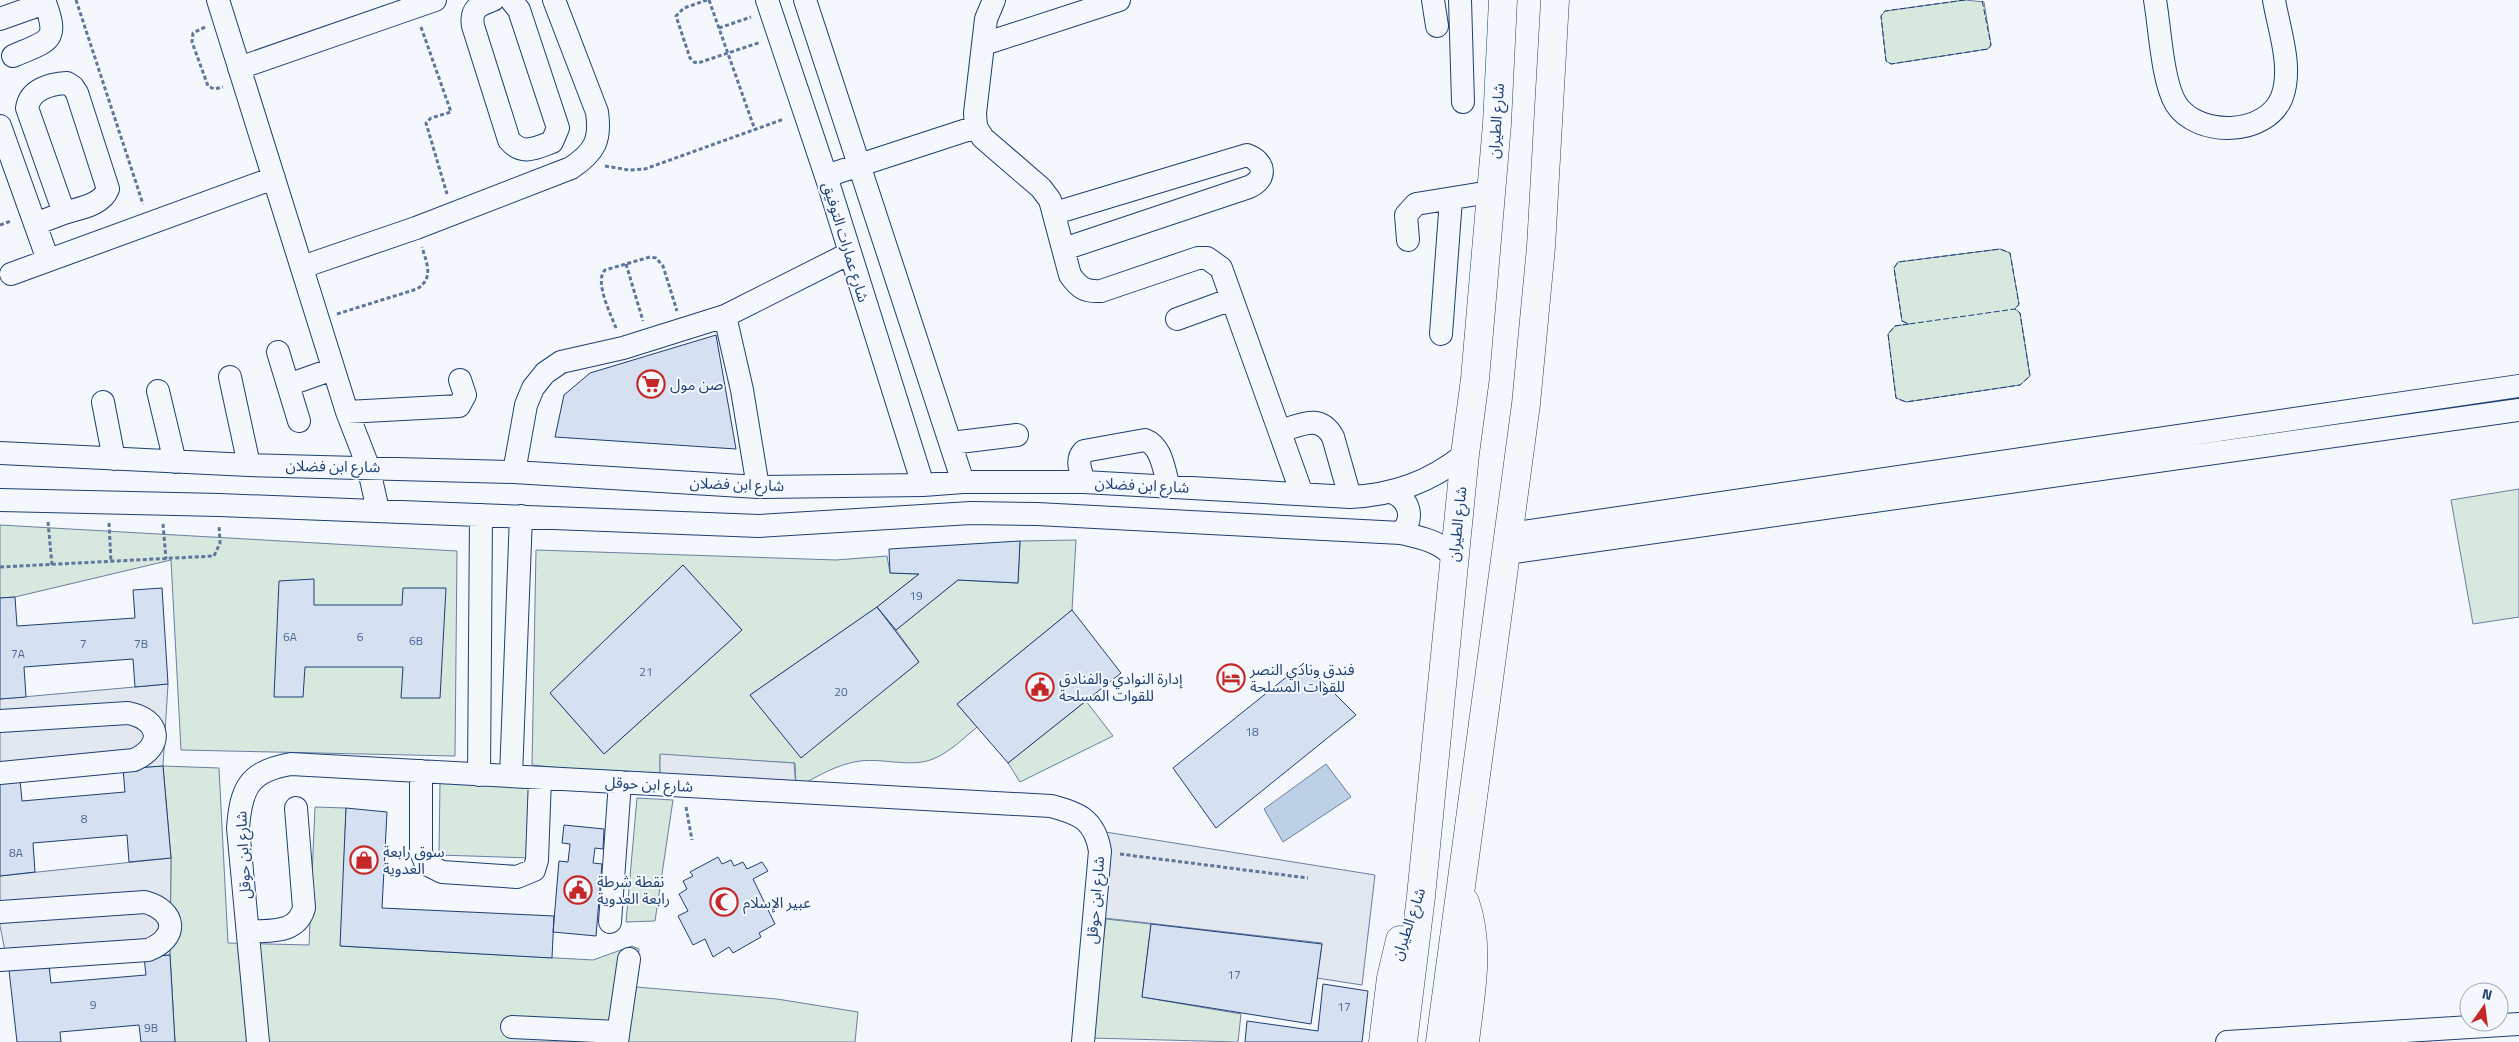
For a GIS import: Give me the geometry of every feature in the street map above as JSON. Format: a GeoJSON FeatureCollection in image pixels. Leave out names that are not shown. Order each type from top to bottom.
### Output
{"type":"FeatureCollection","features":[{"type":"Feature","properties":{"kind":"main road","name":"شارع الطيران"},"geometry":{"type":"LineString","coordinates":[[1383,1042],[1396,950],[1405,923],[1421,896],[1453,556],[1464,454],[1476,369],[1497,124],[1503,0]]}},
{"type":"Feature","properties":{"kind":"main road"},"geometry":{"type":"LineString","coordinates":[[1440,1042],[1526,404],[1541,247],[1555,0]]}},
{"type":"Feature","properties":{"kind":"main road"},"geometry":{"type":"LineString","coordinates":[[1460,889],[1470,914],[1474,940],[1465,1042]]}},
{"type":"Feature","properties":{"kind":"main road"},"geometry":{"type":"LineString","coordinates":[[1403,1042],[1421,896]]}},
{"type":"Feature","properties":{"kind":"street"},"geometry":{"type":"LineString","coordinates":[[496,0],[519,10],[558,128],[552,142],[527,151],[514,146],[509,140],[473,26],[474,10],[480,5],[496,0]]}},
{"type":"Feature","properties":{"kind":"street"},"geometry":{"type":"LineString","coordinates":[[302,267],[416,228],[571,168],[586,158],[595,145],[599,129],[597,112],[554,0]]}},
{"type":"Feature","properties":{"kind":"street"},"geometry":{"type":"LineString","coordinates":[[805,0],[963,482]]}},
{"type":"Feature","properties":{"kind":"street"},"geometry":{"type":"LineString","coordinates":[[994,0],[990,4],[986,19],[975,113],[976,127],[983,138],[1041,188],[1050,200],[1070,275],[1077,286],[1088,292],[1101,291],[1198,258],[1207,258],[1222,268],[1302,494]]}},
{"type":"Feature","properties":{"kind":"street"},"geometry":{"type":"LineString","coordinates":[[984,44],[1118,0]]}},
{"type":"Feature","properties":{"kind":"street"},"geometry":{"type":"LineString","coordinates":[[1433,0],[1437,26]]}},
{"type":"Feature","properties":{"kind":"street"},"geometry":{"type":"LineString","coordinates":[[1460,0],[1463,102]]}},
{"type":"Feature","properties":{"kind":"street"},"geometry":{"type":"LineString","coordinates":[[2156,0],[2168,83],[2176,104],[2191,119],[2208,126],[2228,128],[2254,124],[2274,113],[2282,97],[2286,79],[2285,61],[2274,0]]}},
{"type":"Feature","properties":{"kind":"street"},"geometry":{"type":"LineString","coordinates":[[0,19],[45,2],[52,21],[49,37],[44,42],[13,56]]}},
{"type":"Feature","properties":{"kind":"street"},"geometry":{"type":"LineString","coordinates":[[241,74],[425,4]]}},
{"type":"Feature","properties":{"kind":"street","name":"شارع عمارات التوفيق"},"geometry":{"type":"LineString","coordinates":[[769,5],[826,176],[923,485]]}},
{"type":"Feature","properties":{"kind":"street"},"geometry":{"type":"LineString","coordinates":[[221,10],[347,412],[368,466],[378,510]]}},
{"type":"Feature","properties":{"kind":"street"},"geometry":{"type":"LineString","coordinates":[[35,224],[98,201],[105,196],[108,188],[77,93],[67,83],[37,91],[28,101],[27,108],[64,213]]}},
{"type":"Feature","properties":{"kind":"street"},"geometry":{"type":"LineString","coordinates":[[0,126],[48,260]]}},
{"type":"Feature","properties":{"kind":"street"},"geometry":{"type":"LineString","coordinates":[[826,176],[976,127]]}},
{"type":"Feature","properties":{"kind":"street"},"geometry":{"type":"LineString","coordinates":[[1054,213],[1247,156],[1256,158],[1262,166],[1262,175],[1258,183],[1249,187],[1064,249]]}},
{"type":"Feature","properties":{"kind":"street"},"geometry":{"type":"LineString","coordinates":[[12,274],[274,178]]}},
{"type":"Feature","properties":{"kind":"street"},"geometry":{"type":"LineString","coordinates":[[1408,240],[1406,215],[1416,204],[1490,192]]}},
{"type":"Feature","properties":{"kind":"street"},"geometry":{"type":"LineString","coordinates":[[1441,334],[1451,199]]}},
{"type":"Feature","properties":{"kind":"street"},"geometry":{"type":"LineString","coordinates":[[514,472],[526,405],[533,388],[545,373],[561,362],[623,348],[725,316],[850,253]]}},
{"type":"Feature","properties":{"kind":"street"},"geometry":{"type":"LineString","coordinates":[[1177,319],[1232,299]]}},
{"type":"Feature","properties":{"kind":"street"},"geometry":{"type":"LineString","coordinates":[[725,316],[742,390],[758,487]]}},
{"type":"Feature","properties":{"kind":"street"},"geometry":{"type":"LineString","coordinates":[[278,352],[299,422]]}},
{"type":"Feature","properties":{"kind":"street"},"geometry":{"type":"LineString","coordinates":[[288,385],[334,369]]}},
{"type":"Feature","properties":{"kind":"street"},"geometry":{"type":"LineString","coordinates":[[230,377],[249,465]]}},
{"type":"Feature","properties":{"kind":"street"},"geometry":{"type":"LineString","coordinates":[[347,412],[459,406],[464,395],[460,380]]}},
{"type":"Feature","properties":{"kind":"street"},"geometry":{"type":"LineString","coordinates":[[2078,462],[2398,403],[2519,386]]}},
{"type":"Feature","properties":{"kind":"street"},"geometry":{"type":"LineString","coordinates":[[158,391],[175,462]]}},
{"type":"Feature","properties":{"kind":"street"},"geometry":{"type":"LineString","coordinates":[[102,402],[114,459]]}},
{"type":"Feature","properties":{"kind":"street"},"geometry":{"type":"LineString","coordinates":[[2398,403],[2399,426]]}},
{"type":"Feature","properties":{"kind":"street"},"geometry":{"type":"LineString","coordinates":[[1508,544],[2078,462],[2399,426],[2519,410]]}},
{"type":"Feature","properties":{"kind":"street"},"geometry":{"type":"LineString","coordinates":[[1280,431],[1313,422],[1323,424],[1329,428],[1350,497]]}},
{"type":"Feature","properties":{"kind":"street"},"geometry":{"type":"LineString","coordinates":[[951,443],[1017,435]]}},
{"type":"Feature","properties":{"kind":"street"},"geometry":{"type":"LineString","coordinates":[[1084,482],[1079,462],[1080,455],[1084,451],[1145,440],[1153,443],[1157,449],[1169,487]]}},
{"type":"Feature","properties":{"kind":"street","name":"شارع ابن فضلان"},"geometry":{"type":"LineString","coordinates":[[0,453],[249,465],[368,466],[514,472],[758,487],[923,485],[963,482],[1084,482],[1350,497],[1391,492],[1430,478],[1464,454]]}},
{"type":"Feature","properties":{"kind":"street"},"geometry":{"type":"LineString","coordinates":[[1391,492],[1402,498],[1409,509],[1409,522],[1401,533]]}},
{"type":"Feature","properties":{"kind":"street"},"geometry":{"type":"LineString","coordinates":[[0,500],[378,510],[759,526],[972,513],[1037,514],[1401,533],[1430,540],[1444,546],[1453,556]]}},
{"type":"Feature","properties":{"kind":"street"},"geometry":{"type":"LineString","coordinates":[[479,775],[481,514]]}},
{"type":"Feature","properties":{"kind":"street"},"geometry":{"type":"LineString","coordinates":[[511,776],[521,516]]}},
{"type":"Feature","properties":{"kind":"street"},"geometry":{"type":"LineString","coordinates":[[0,721],[128,712],[142,716],[148,721],[152,726],[154,741],[147,754],[134,760],[0,773]]}},
{"type":"Feature","properties":{"kind":"street","name":"شارع ابن حوقل"},"geometry":{"type":"LineString","coordinates":[[258,1042],[238,828],[240,805],[246,787],[256,776],[273,767],[291,764],[1051,806],[1075,812],[1090,823],[1099,842],[1100,851],[1083,1042]]}},
{"type":"Feature","properties":{"kind":"street"},"geometry":{"type":"LineString","coordinates":[[421,771],[422,852],[426,864],[434,870],[454,874],[517,877],[534,870],[538,860],[540,778]]}},
{"type":"Feature","properties":{"kind":"street"},"geometry":{"type":"LineString","coordinates":[[610,922],[620,782]]}},
{"type":"Feature","properties":{"kind":"street"},"geometry":{"type":"LineString","coordinates":[[248,932],[292,926],[301,919],[304,908],[296,808]]}},
{"type":"Feature","properties":{"kind":"street"},"geometry":{"type":"LineString","coordinates":[[0,912],[145,902],[159,906],[169,917],[170,932],[162,944],[148,950],[0,960]]}},
{"type":"Feature","properties":{"kind":"street"},"geometry":{"type":"LineString","coordinates":[[512,1027],[618,1037],[629,959]]}},
{"type":"Feature","properties":{"kind":"street"},"geometry":{"type":"LineString","coordinates":[[2227,1042],[2423,1036],[2519,1024]]}},
{"type":"Feature","properties":{"kind":"path"},"geometry":{"type":"LineString","coordinates":[[76,0],[150,223]]}},
{"type":"Feature","properties":{"kind":"path"},"geometry":{"type":"LineString","coordinates":[[755,130],[728,53],[719,28],[708,0],[684,8],[676,16],[690,58],[698,63],[728,53],[780,36]]}},
{"type":"Feature","properties":{"kind":"path"},"geometry":{"type":"LineString","coordinates":[[425,4],[450,112],[431,118],[426,123],[426,131],[453,213]]}},
{"type":"Feature","properties":{"kind":"path"},"geometry":{"type":"LineString","coordinates":[[719,28],[769,5]]}},
{"type":"Feature","properties":{"kind":"path"},"geometry":{"type":"LineString","coordinates":[[221,10],[197,30],[191,37],[192,42],[208,86],[218,89],[241,74]]}},
{"type":"Feature","properties":{"kind":"path"},"geometry":{"type":"LineString","coordinates":[[586,158],[613,168],[645,169],[804,111]]}},
{"type":"Feature","properties":{"kind":"path"},"geometry":{"type":"LineString","coordinates":[[318,320],[417,289],[423,285],[428,278],[428,268],[416,228]]}},
{"type":"Feature","properties":{"kind":"path"},"geometry":{"type":"LineString","coordinates":[[623,348],[600,278],[604,270],[650,258],[661,261],[683,329]]}},
{"type":"Feature","properties":{"kind":"path"},"geometry":{"type":"LineString","coordinates":[[626,264],[649,340]]}},
{"type":"Feature","properties":{"kind":"path"},"geometry":{"type":"LineString","coordinates":[[46,502],[52,565]]}},
{"type":"Feature","properties":{"kind":"path"},"geometry":{"type":"LineString","coordinates":[[108,503],[111,562]]}},
{"type":"Feature","properties":{"kind":"path"},"geometry":{"type":"LineString","coordinates":[[162,504],[166,559]]}},
{"type":"Feature","properties":{"kind":"path"},"geometry":{"type":"LineString","coordinates":[[0,567],[214,556],[220,543],[219,505]]}},
{"type":"Feature","properties":{"kind":"path"},"geometry":{"type":"LineString","coordinates":[[686,786],[686,806],[692,840]]}},
{"type":"Feature","properties":{"kind":"path"},"geometry":{"type":"LineString","coordinates":[[1100,851],[1308,878]]}},
{"type":"Feature","properties":{"kind":"shaded area"},"geometry":{"type":"Polygon","coordinates":[[[1965,0],[1984,2],[1991,45],[1988,49],[1891,64],[1886,61],[1881,16],[1885,11],[1965,0]]]}},
{"type":"Feature","properties":{"kind":"shaded area"},"geometry":{"type":"Polygon","coordinates":[[[2000,249],[2010,253],[2019,304],[2015,309],[2020,313],[2030,376],[2020,385],[1906,402],[1896,398],[1888,334],[1895,326],[1908,324],[1902,321],[1894,268],[1898,262],[2000,249]]]}},
{"type":"Feature","properties":{"kind":"shaded area"},"geometry":{"type":"Polygon","coordinates":[[[2519,489],[2519,617],[2473,624],[2451,500],[2519,489]]]}},
{"type":"Feature","properties":{"kind":"shaded area"},"geometry":{"type":"Polygon","coordinates":[[[0,525],[457,551],[455,756],[181,750],[171,560],[15,597],[0,598],[0,525]]]}},
{"type":"Feature","properties":{"kind":"shaded area"},"geometry":{"type":"Polygon","coordinates":[[[1076,540],[1072,610],[957,704],[977,727],[951,749],[933,759],[916,763],[860,761],[843,765],[796,788],[795,763],[660,755],[660,779],[532,765],[536,550],[836,560],[887,556],[890,573],[919,574],[877,607],[750,695],[801,757],[919,662],[896,630],[958,580],[1018,583],[1020,541],[1076,540]],[[683,565],[550,693],[604,754],[742,630],[683,565]]]}},
{"type":"Feature","properties":{"kind":"shaded area"},"geometry":{"type":"Polygon","coordinates":[[[168,684],[163,766],[0,781],[0,699],[168,684]]]}},
{"type":"Feature","properties":{"kind":"shaded area"},"geometry":{"type":"Polygon","coordinates":[[[1086,701],[1113,736],[1020,782],[1008,763],[1086,701]]]}},
{"type":"Feature","properties":{"kind":"shaded area"},"geometry":{"type":"Polygon","coordinates":[[[660,754],[794,763],[796,788],[660,779],[660,754]]]}},
{"type":"Feature","properties":{"kind":"shaded area"},"geometry":{"type":"Polygon","coordinates":[[[163,766],[219,768],[228,943],[309,945],[315,807],[346,808],[341,946],[593,960],[632,946],[639,949],[636,987],[777,999],[858,1012],[855,1042],[175,1042],[170,955],[171,858],[163,766]]]}},
{"type":"Feature","properties":{"kind":"shaded area"},"geometry":{"type":"Polygon","coordinates":[[[440,782],[533,785],[531,858],[439,855],[440,782]]]}},
{"type":"Feature","properties":{"kind":"shaded area"},"geometry":{"type":"Polygon","coordinates":[[[637,798],[673,800],[655,921],[626,922],[637,798]]]}},
{"type":"Feature","properties":{"kind":"shaded area"},"geometry":{"type":"Polygon","coordinates":[[[1099,831],[1375,875],[1362,985],[1317,978],[1322,943],[1104,918],[1099,831]]]}},
{"type":"Feature","properties":{"kind":"shaded area"},"geometry":{"type":"Polygon","coordinates":[[[171,858],[170,955],[9,970],[0,926],[0,876],[171,858]]]}},
{"type":"Feature","properties":{"kind":"shaded area"},"geometry":{"type":"Polygon","coordinates":[[[1106,919],[1151,924],[1142,997],[1241,1014],[1238,1042],[1091,1038],[1106,919]]]}},
{"type":"Feature","properties":{"kind":"water"},"geometry":{"type":"Polygon","coordinates":[[[1326,764],[1351,797],[1283,842],[1264,809],[1326,764]]]}},
{"type":"Feature","properties":{"kind":"building","name":"صن مول"},"geometry":{"type":"Polygon","coordinates":[[[716,335],[736,449],[555,437],[564,395],[590,373],[716,335]]]}},
{"type":"Feature","properties":{"kind":"building"},"geometry":{"type":"Polygon","coordinates":[[[1020,541],[1018,583],[958,580],[896,630],[877,607],[919,574],[890,573],[889,549],[1020,541]]]}},
{"type":"Feature","properties":{"kind":"building"},"geometry":{"type":"Polygon","coordinates":[[[683,565],[742,630],[604,754],[550,693],[683,565]]]}},
{"type":"Feature","properties":{"kind":"building"},"geometry":{"type":"Polygon","coordinates":[[[314,579],[314,605],[402,605],[403,588],[446,588],[440,698],[401,698],[403,667],[305,667],[303,697],[274,697],[279,581],[314,579]]]}},
{"type":"Feature","properties":{"kind":"building"},"geometry":{"type":"Polygon","coordinates":[[[162,588],[168,684],[135,687],[133,659],[24,667],[26,697],[0,699],[0,598],[15,597],[17,626],[135,618],[133,590],[162,588]]]}},
{"type":"Feature","properties":{"kind":"building"},"geometry":{"type":"Polygon","coordinates":[[[877,607],[919,662],[801,758],[750,695],[877,607]]]}},
{"type":"Feature","properties":{"kind":"building","name":"إدارة النوادي والفنادق للقوات المسلحة"},"geometry":{"type":"Polygon","coordinates":[[[1072,610],[1121,673],[1008,763],[957,704],[1072,610]]]}},
{"type":"Feature","properties":{"kind":"building","name":"فندق ونادي النصر للقوات المسلحة"},"geometry":{"type":"Polygon","coordinates":[[[1304,663],[1356,715],[1216,828],[1173,768],[1304,663]]]}},
{"type":"Feature","properties":{"kind":"building"},"geometry":{"type":"Polygon","coordinates":[[[163,766],[171,858],[129,862],[127,835],[33,843],[35,872],[0,876],[0,781],[20,780],[22,801],[125,792],[123,769],[163,766]]]}},
{"type":"Feature","properties":{"kind":"building","name":"سوق رابعة العدوية"},"geometry":{"type":"Polygon","coordinates":[[[346,808],[387,812],[382,908],[554,916],[552,958],[340,946],[346,808]]]}},
{"type":"Feature","properties":{"kind":"building","name":"نقطة شرطة رابعة العدوية"},"geometry":{"type":"Polygon","coordinates":[[[564,825],[604,829],[603,849],[595,848],[593,863],[602,864],[596,936],[553,932],[559,861],[568,862],[570,844],[562,843],[564,825]]]}},
{"type":"Feature","properties":{"kind":"building","name":"عبير الإسلام"},"geometry":{"type":"Polygon","coordinates":[[[718,857],[722,864],[731,860],[734,866],[743,862],[747,869],[762,862],[768,871],[753,879],[775,924],[759,933],[761,937],[733,953],[729,947],[713,957],[705,939],[693,945],[678,916],[688,911],[679,894],[687,889],[683,881],[693,876],[690,872],[718,857]]]}},
{"type":"Feature","properties":{"kind":"building"},"geometry":{"type":"Polygon","coordinates":[[[1151,924],[1322,944],[1311,1024],[1142,997],[1151,924]]]}},
{"type":"Feature","properties":{"kind":"building"},"geometry":{"type":"Polygon","coordinates":[[[170,955],[175,1042],[141,1042],[139,1025],[60,1032],[61,1042],[17,1042],[9,970],[49,966],[51,983],[146,975],[144,957],[170,955]]]}},
{"type":"Feature","properties":{"kind":"building"},"geometry":{"type":"Polygon","coordinates":[[[1323,984],[1368,991],[1362,1042],[1245,1042],[1247,1021],[1318,1031],[1323,984]]]}},
{"type":"Feature","properties":{"kind":"fence"},"geometry":{"type":"LineString","coordinates":[[1965,0],[1885,11],[1881,16],[1886,61],[1891,64],[1988,49],[1991,45],[1982,0]]}},
{"type":"Feature","properties":{"kind":"fence"},"geometry":{"type":"LineString","coordinates":[[1909,324],[1895,326],[1888,334],[1896,398],[1906,402],[2020,385],[2030,376],[2020,313],[2015,309],[1909,324],[1902,321],[1894,268],[1898,262],[2000,249],[2010,253],[2019,304],[2015,309]]}},
{"type":"Feature","properties":{"kind":"place","name":"صن مول"},"geometry":{"type":"Point","coordinates":[651,384]}},
{"type":"Feature","properties":{"kind":"place","name":"فندق ونادي النصر للقوات المسلحة"},"geometry":{"type":"Point","coordinates":[1231,678]}},
{"type":"Feature","properties":{"kind":"place","name":"إدارة النوادي والفنادق للقوات المسلحة"},"geometry":{"type":"Point","coordinates":[1040,687]}},
{"type":"Feature","properties":{"kind":"place","name":"سوق رابعة العدوية"},"geometry":{"type":"Point","coordinates":[364,860]}},
{"type":"Feature","properties":{"kind":"place","name":"نقطة شرطة رابعة العدوية"},"geometry":{"type":"Point","coordinates":[578,890]}},
{"type":"Feature","properties":{"kind":"place","name":"عبير الإسلام"},"geometry":{"type":"Point","coordinates":[724,902]}}]}
